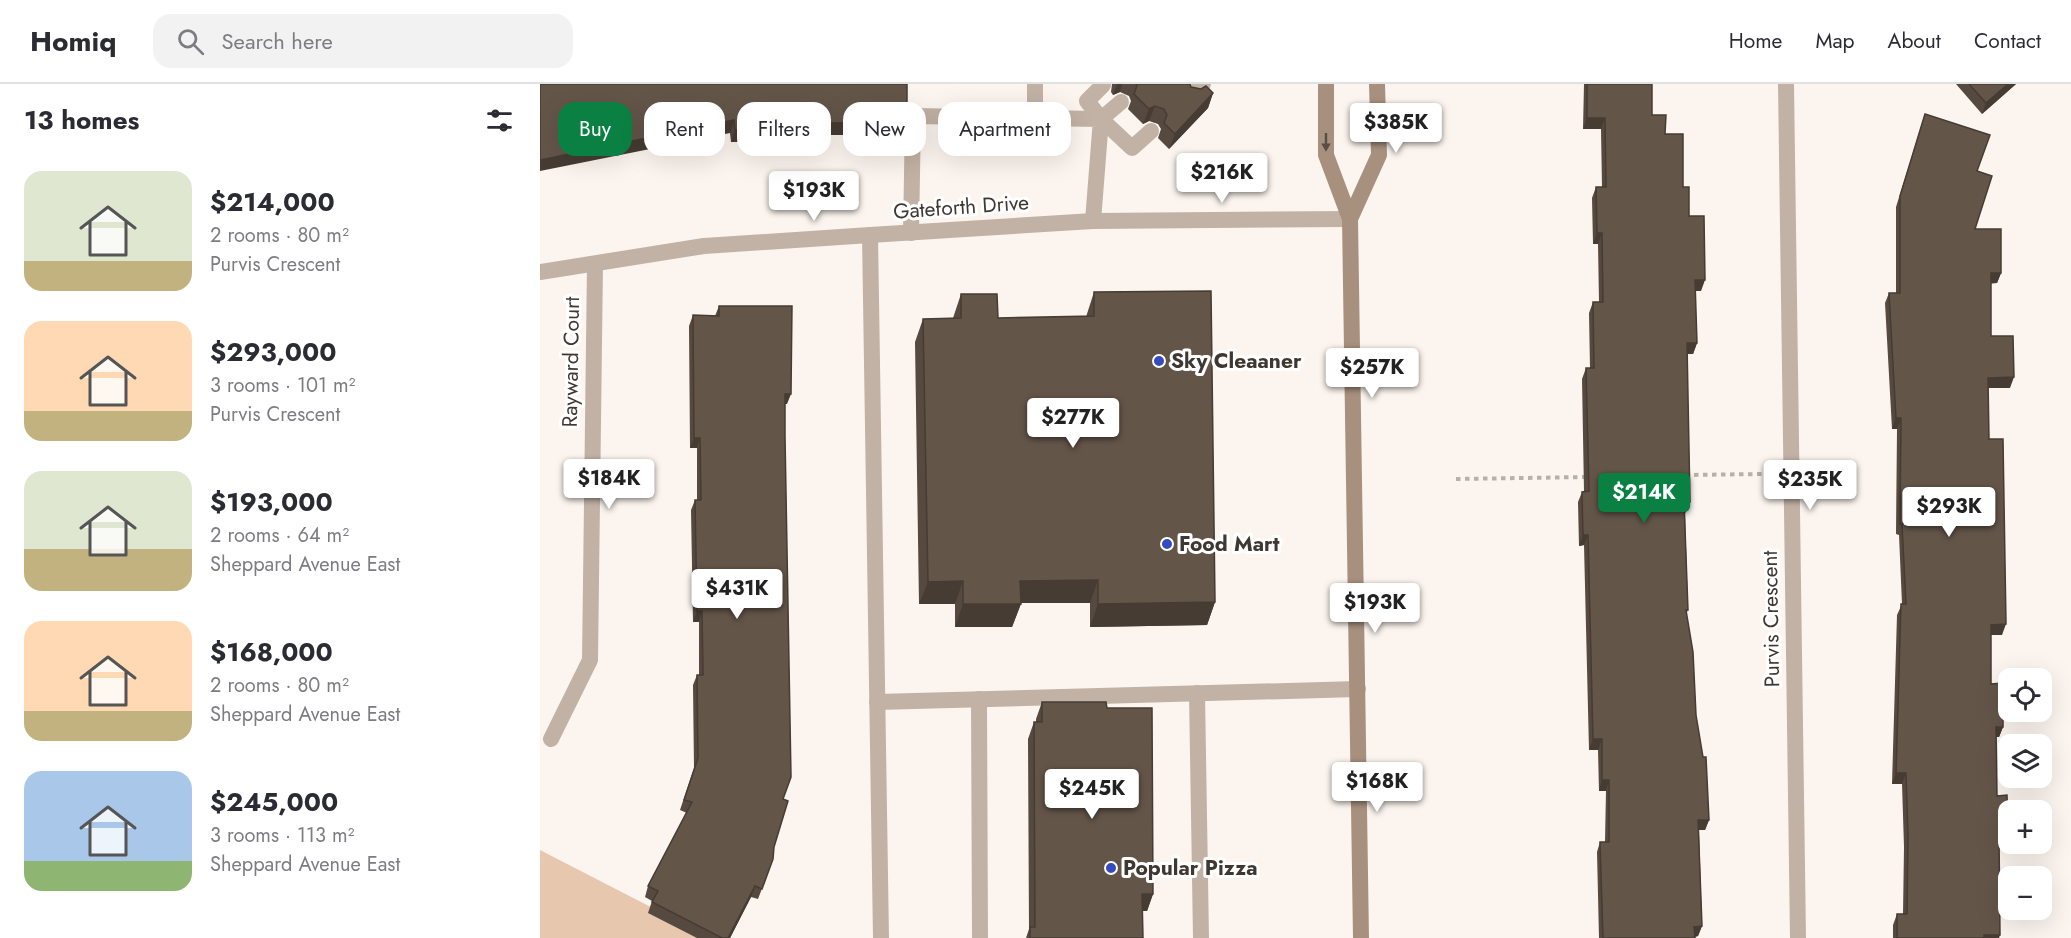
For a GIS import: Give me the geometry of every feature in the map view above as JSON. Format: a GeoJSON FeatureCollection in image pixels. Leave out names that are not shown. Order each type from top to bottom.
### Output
{"type":"FeatureCollection","features":[{"type":"Feature","properties":{"kind":"main road"},"geometry":{"type":"LineString","coordinates":[[1326,84],[1326,155],[1350,219],[1361,938]]}},
{"type":"Feature","properties":{"kind":"main road"},"geometry":{"type":"LineString","coordinates":[[1350,219],[1379,155],[1377,84]]}},
{"type":"Feature","properties":{"kind":"street"},"geometry":{"type":"LineString","coordinates":[[1035,84],[1035,102]]}},
{"type":"Feature","properties":{"kind":"street","name":"Purvis Crescent"},"geometry":{"type":"LineString","coordinates":[[1786,84],[1798,938]]}},
{"type":"Feature","properties":{"kind":"street"},"geometry":{"type":"LineString","coordinates":[[1103,85],[1087,101],[1101,119],[1132,148],[1151,131]]}},
{"type":"Feature","properties":{"kind":"street"},"geometry":{"type":"LineString","coordinates":[[1071,119],[1101,119],[1121,102]]}},
{"type":"Feature","properties":{"kind":"street"},"geometry":{"type":"LineString","coordinates":[[911,233],[913,116],[938,116]]}},
{"type":"Feature","properties":{"kind":"street"},"geometry":{"type":"LineString","coordinates":[[1094,221],[1101,119]]}},
{"type":"Feature","properties":{"kind":"street","name":"Gateforth Drive"},"geometry":{"type":"LineString","coordinates":[[540,272],[704,246],[1094,221],[1350,219]]}},
{"type":"Feature","properties":{"kind":"street"},"geometry":{"type":"LineString","coordinates":[[870,236],[881,938]]}},
{"type":"Feature","properties":{"kind":"street","name":"Rayward Court"},"geometry":{"type":"LineString","coordinates":[[551,739],[590,660],[594,264]]}},
{"type":"Feature","properties":{"kind":"street"},"geometry":{"type":"LineString","coordinates":[[877,702],[1358,689]]}},
{"type":"Feature","properties":{"kind":"street"},"geometry":{"type":"LineString","coordinates":[[1197,693],[1201,938]]}},
{"type":"Feature","properties":{"kind":"street"},"geometry":{"type":"LineString","coordinates":[[979,699],[980,938]]}},
{"type":"Feature","properties":{"kind":"path"},"geometry":{"type":"LineString","coordinates":[[1675,475],[1792,474]]}},
{"type":"Feature","properties":{"kind":"path"},"geometry":{"type":"LineString","coordinates":[[1456,480],[1594,477]]}},
{"type":"Feature","properties":{"kind":"shaded area"},"geometry":{"type":"Polygon","coordinates":[[[540,850],[711,938],[540,938],[540,850]]]}},
{"type":"Feature","properties":{"kind":"building"},"geometry":{"type":"Polygon","coordinates":[[[540,84],[907,84],[907,102],[843,102],[843,123],[831,123],[831,102],[737,102],[737,130],[735,130],[734,120],[725,122],[725,102],[644,102],[644,139],[632,141],[632,102],[558,102],[559,156],[540,160],[540,84]]]}},
{"type":"Feature","properties":{"kind":"building"},"geometry":{"type":"Polygon","coordinates":[[[1136,84],[1190,84],[1191,87],[1201,89],[1206,86],[1213,93],[1175,134],[1164,123],[1167,115],[1164,109],[1155,106],[1149,109],[1134,94],[1136,84]]]}},
{"type":"Feature","properties":{"kind":"building"},"geometry":{"type":"Polygon","coordinates":[[[1587,84],[1652,84],[1652,115],[1666,115],[1665,134],[1683,134],[1683,187],[1689,187],[1689,216],[1704,216],[1705,280],[1695,280],[1697,343],[1687,343],[1690,502],[1684,502],[1688,610],[1686,610],[1693,652],[1696,715],[1703,757],[1706,757],[1709,820],[1698,820],[1702,926],[1694,927],[1695,938],[1603,938],[1600,842],[1609,842],[1609,780],[1602,780],[1602,739],[1593,739],[1588,535],[1583,535],[1582,492],[1589,491],[1586,368],[1594,368],[1593,302],[1603,302],[1602,233],[1597,233],[1596,187],[1606,187],[1605,118],[1587,118],[1587,84]]]}},
{"type":"Feature","properties":{"kind":"building"},"geometry":{"type":"Polygon","coordinates":[[[1969,84],[2008,84],[1986,103],[1969,84]]]}},
{"type":"Feature","properties":{"kind":"building"},"geometry":{"type":"Polygon","coordinates":[[[1925,114],[1990,135],[1977,171],[1992,176],[1975,229],[2001,229],[2001,273],[1991,273],[1991,336],[2013,336],[2014,377],[1988,378],[1989,439],[2003,439],[2006,624],[1991,625],[1991,684],[1998,683],[1998,722],[2003,722],[2003,727],[1996,727],[1997,796],[2007,795],[2007,800],[1998,800],[2000,935],[1984,935],[1984,938],[1897,938],[1897,914],[1907,914],[1906,773],[1896,773],[1901,604],[1906,604],[1902,524],[1900,524],[1901,418],[1896,418],[1889,293],[1900,293],[1900,196],[1925,114]]]}},
{"type":"Feature","properties":{"kind":"building"},"geometry":{"type":"Polygon","coordinates":[[[1211,291],[1215,602],[1098,604],[1098,580],[1020,581],[1021,604],[963,604],[963,581],[928,582],[923,319],[961,318],[961,294],[997,294],[998,318],[1094,316],[1094,292],[1211,291]]]}},
{"type":"Feature","properties":{"kind":"building"},"geometry":{"type":"Polygon","coordinates":[[[719,306],[792,306],[791,394],[785,394],[791,777],[783,799],[788,801],[774,847],[773,859],[762,889],[755,886],[728,938],[722,938],[652,902],[658,891],[648,886],[692,802],[684,800],[698,758],[697,675],[703,675],[702,611],[697,611],[695,500],[701,500],[700,438],[694,438],[693,315],[719,316],[719,306]]]}},
{"type":"Feature","properties":{"kind":"building"},"geometry":{"type":"Polygon","coordinates":[[[1042,702],[1106,702],[1107,708],[1152,708],[1153,894],[1142,894],[1143,938],[1030,938],[1030,927],[1035,927],[1034,722],[1042,722],[1042,702]]]}},
{"type":"Feature","properties":{"kind":"place","name":"Sky Cleaaner"},"geometry":{"type":"Point","coordinates":[1159,361]}},
{"type":"Feature","properties":{"kind":"place","name":"Food Mart"},"geometry":{"type":"Point","coordinates":[1167,544]}},
{"type":"Feature","properties":{"kind":"place","name":"Popular Pizza"},"geometry":{"type":"Point","coordinates":[1111,868]}}]}
